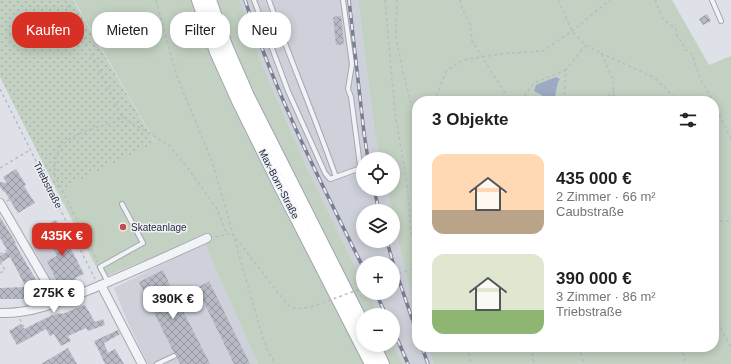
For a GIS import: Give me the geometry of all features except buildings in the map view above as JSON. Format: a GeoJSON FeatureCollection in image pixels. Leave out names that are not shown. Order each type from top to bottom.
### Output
{"type":"FeatureCollection","features":[{"type":"Feature","properties":{"kind":"main road","name":"Max-Born-Straße"},"geometry":{"type":"LineString","coordinates":[[198,0],[216,52],[238,101],[371,364]]}},
{"type":"Feature","properties":{"kind":"main road","name":"Max-Born-Straße"},"geometry":{"type":"LineString","coordinates":[[210,0],[227,48],[248,96],[356,310]]}},
{"type":"Feature","properties":{"kind":"main road"},"geometry":{"type":"LineString","coordinates":[[377,352],[383,364]]}},
{"type":"Feature","properties":{"kind":"street"},"geometry":{"type":"LineString","coordinates":[[0,204],[52,292],[56,303]]}},
{"type":"Feature","properties":{"kind":"street"},"geometry":{"type":"LineString","coordinates":[[0,313],[34,310],[56,303],[105,284],[207,238]]}},
{"type":"Feature","properties":{"kind":"street"},"geometry":{"type":"LineString","coordinates":[[105,284],[142,364]]}},
{"type":"Feature","properties":{"kind":"lane"},"geometry":{"type":"LineString","coordinates":[[254,0],[288,91],[325,173],[330,180],[358,169],[360,165],[352,103],[348,89],[352,64],[343,0]]}},
{"type":"Feature","properties":{"kind":"lane"},"geometry":{"type":"LineString","coordinates":[[269,0],[301,85],[316,119],[336,177]]}},
{"type":"Feature","properties":{"kind":"lane"},"geometry":{"type":"LineString","coordinates":[[712,0],[721,21]]}},
{"type":"Feature","properties":{"kind":"lane"},"geometry":{"type":"LineString","coordinates":[[105,284],[100,267],[143,243],[122,204]]}},
{"type":"Feature","properties":{"kind":"lane"},"geometry":{"type":"LineString","coordinates":[[156,364],[174,356]]}},
{"type":"Feature","properties":{"kind":"path"},"geometry":{"type":"LineString","coordinates":[[65,0],[122,117],[169,145],[217,209],[227,234]]}},
{"type":"Feature","properties":{"kind":"path"},"geometry":{"type":"LineString","coordinates":[[156,0],[176,74],[213,164],[262,335],[268,352],[276,364]]}},
{"type":"Feature","properties":{"kind":"path"},"geometry":{"type":"LineString","coordinates":[[385,0],[395,113],[407,183],[412,234]]}},
{"type":"Feature","properties":{"kind":"path"},"geometry":{"type":"LineString","coordinates":[[397,0],[396,37],[412,107]]}},
{"type":"Feature","properties":{"kind":"path"},"geometry":{"type":"LineString","coordinates":[[460,0],[462,9],[470,24],[472,40],[507,96]]}},
{"type":"Feature","properties":{"kind":"path"},"geometry":{"type":"LineString","coordinates":[[558,0],[572,31],[585,45],[655,78],[673,96]]}},
{"type":"Feature","properties":{"kind":"path"},"geometry":{"type":"LineString","coordinates":[[436,96],[447,70],[464,60],[482,56],[543,51],[572,31],[610,0]]}},
{"type":"Feature","properties":{"kind":"path"},"geometry":{"type":"LineString","coordinates":[[654,0],[663,19],[676,29],[677,37],[682,42],[685,50],[692,54],[700,78],[710,96]]}},
{"type":"Feature","properties":{"kind":"path"},"geometry":{"type":"LineString","coordinates":[[525,96],[534,83],[566,70],[585,45]]}},
{"type":"Feature","properties":{"kind":"path"},"geometry":{"type":"LineString","coordinates":[[601,53],[613,79],[614,96]]}},
{"type":"Feature","properties":{"kind":"path"},"geometry":{"type":"LineString","coordinates":[[564,96],[566,70]]}},
{"type":"Feature","properties":{"kind":"path","name":"Triebstraße"},"geometry":{"type":"LineString","coordinates":[[0,89],[94,278],[105,284]]}},
{"type":"Feature","properties":{"kind":"path"},"geometry":{"type":"LineString","coordinates":[[609,96],[614,91]]}},
{"type":"Feature","properties":{"kind":"path"},"geometry":{"type":"LineString","coordinates":[[719,114],[731,139]]}},
{"type":"Feature","properties":{"kind":"path"},"geometry":{"type":"LineString","coordinates":[[100,267],[55,176],[55,159],[61,145],[76,135],[112,123],[122,117]]}},
{"type":"Feature","properties":{"kind":"path"},"geometry":{"type":"LineString","coordinates":[[0,168],[30,150]]}},
{"type":"Feature","properties":{"kind":"path"},"geometry":{"type":"LineString","coordinates":[[0,204],[19,194]]}},
{"type":"Feature","properties":{"kind":"path"},"geometry":{"type":"LineString","coordinates":[[719,222],[731,221]]}},
{"type":"Feature","properties":{"kind":"path"},"geometry":{"type":"LineString","coordinates":[[207,238],[232,233]]}},
{"type":"Feature","properties":{"kind":"path"},"geometry":{"type":"LineString","coordinates":[[232,233],[287,304],[296,309],[311,307],[356,291]]}},
{"type":"Feature","properties":{"kind":"path"},"geometry":{"type":"LineString","coordinates":[[0,254],[22,241]]}},
{"type":"Feature","properties":{"kind":"path"},"geometry":{"type":"LineString","coordinates":[[0,262],[5,270],[0,273]]}},
{"type":"Feature","properties":{"kind":"path"},"geometry":{"type":"LineString","coordinates":[[400,273],[412,269]]}},
{"type":"Feature","properties":{"kind":"path"},"geometry":{"type":"LineString","coordinates":[[16,312],[24,328]]}},
{"type":"Feature","properties":{"kind":"path"},"geometry":{"type":"LineString","coordinates":[[719,325],[731,348]]}},
{"type":"Feature","properties":{"kind":"path"},"geometry":{"type":"LineString","coordinates":[[469,352],[471,364]]}},
{"type":"Feature","properties":{"kind":"path"},"geometry":{"type":"LineString","coordinates":[[532,352],[534,364]]}},
{"type":"Feature","properties":{"kind":"path"},"geometry":{"type":"LineString","coordinates":[[581,352],[584,364]]}},
{"type":"Feature","properties":{"kind":"path"},"geometry":{"type":"LineString","coordinates":[[682,352],[686,364]]}},
{"type":"Feature","properties":{"kind":"shaded area"},"geometry":{"type":"Polygon","coordinates":[[[239,0],[358,0],[379,152],[356,152],[356,196],[389,196],[390,204],[356,204],[356,248],[400,248],[412,297],[412,352],[430,352],[434,364],[403,364],[397,352],[400,352],[400,308],[376,308],[372,300],[400,300],[400,256],[356,256],[356,269],[306,166],[267,77],[256,48],[291,48],[291,12],[243,12],[239,0]]]}},
{"type":"Feature","properties":{"kind":"shaded area"},"geometry":{"type":"Polygon","coordinates":[[[48,238],[70,281],[75,278],[76,281],[68,284],[70,289],[61,294],[56,292],[33,247],[48,238]]]}},
{"type":"Feature","properties":{"kind":"shaded area"},"geometry":{"type":"Polygon","coordinates":[[[205,243],[258,364],[148,364],[128,323],[114,288],[205,243]]]}},
{"type":"Feature","properties":{"kind":"green space"},"geometry":{"type":"Polygon","coordinates":[[[0,0],[73,0],[80,12],[12,12],[12,48],[84,48],[84,19],[92,33],[92,48],[101,48],[155,143],[57,191],[0,77],[0,0]]]}},
{"type":"Feature","properties":{"kind":"green space"},"geometry":{"type":"Polygon","coordinates":[[[74,0],[239,0],[243,12],[238,12],[238,48],[256,48],[267,77],[306,166],[356,269],[356,300],[372,300],[376,308],[356,308],[356,352],[397,352],[403,364],[258,364],[202,237],[102,278],[57,191],[155,142],[101,48],[162,48],[162,12],[92,12],[92,32],[84,18],[84,12],[81,12],[74,0]]]}},
{"type":"Feature","properties":{"kind":"green space"},"geometry":{"type":"Polygon","coordinates":[[[358,0],[672,0],[709,65],[731,56],[731,364],[434,364],[430,352],[719,352],[719,96],[412,96],[412,297],[400,248],[400,204],[390,204],[389,196],[400,196],[400,152],[379,152],[358,0]]]}},
{"type":"Feature","properties":{"kind":"water"},"geometry":{"type":"Polygon","coordinates":[[[556,77],[560,79],[555,96],[543,96],[534,91],[536,85],[556,77]]]}},
{"type":"Feature","properties":{"kind":"railway"},"geometry":{"type":"LineString","coordinates":[[245,0],[257,35],[284,102],[314,168],[358,256]]}},
{"type":"Feature","properties":{"kind":"railway"},"geometry":{"type":"LineString","coordinates":[[349,0],[367,152]]}},
{"type":"Feature","properties":{"kind":"railway"},"geometry":{"type":"LineString","coordinates":[[376,196],[377,204]]}},
{"type":"Feature","properties":{"kind":"railway"},"geometry":{"type":"LineString","coordinates":[[389,248],[391,256]]}},
{"type":"Feature","properties":{"kind":"railway"},"geometry":{"type":"LineString","coordinates":[[400,283],[412,318]]}},
{"type":"Feature","properties":{"kind":"railway"},"geometry":{"type":"LineString","coordinates":[[379,300],[383,308]]}},
{"type":"Feature","properties":{"kind":"railway"},"geometry":{"type":"LineString","coordinates":[[400,345],[408,364]]}},
{"type":"Feature","properties":{"kind":"railway"},"geometry":{"type":"LineString","coordinates":[[424,352],[428,364]]}},
{"type":"Feature","properties":{"kind":"place","name":"Skateanlage"},"geometry":{"type":"Point","coordinates":[123,227]}}]}
